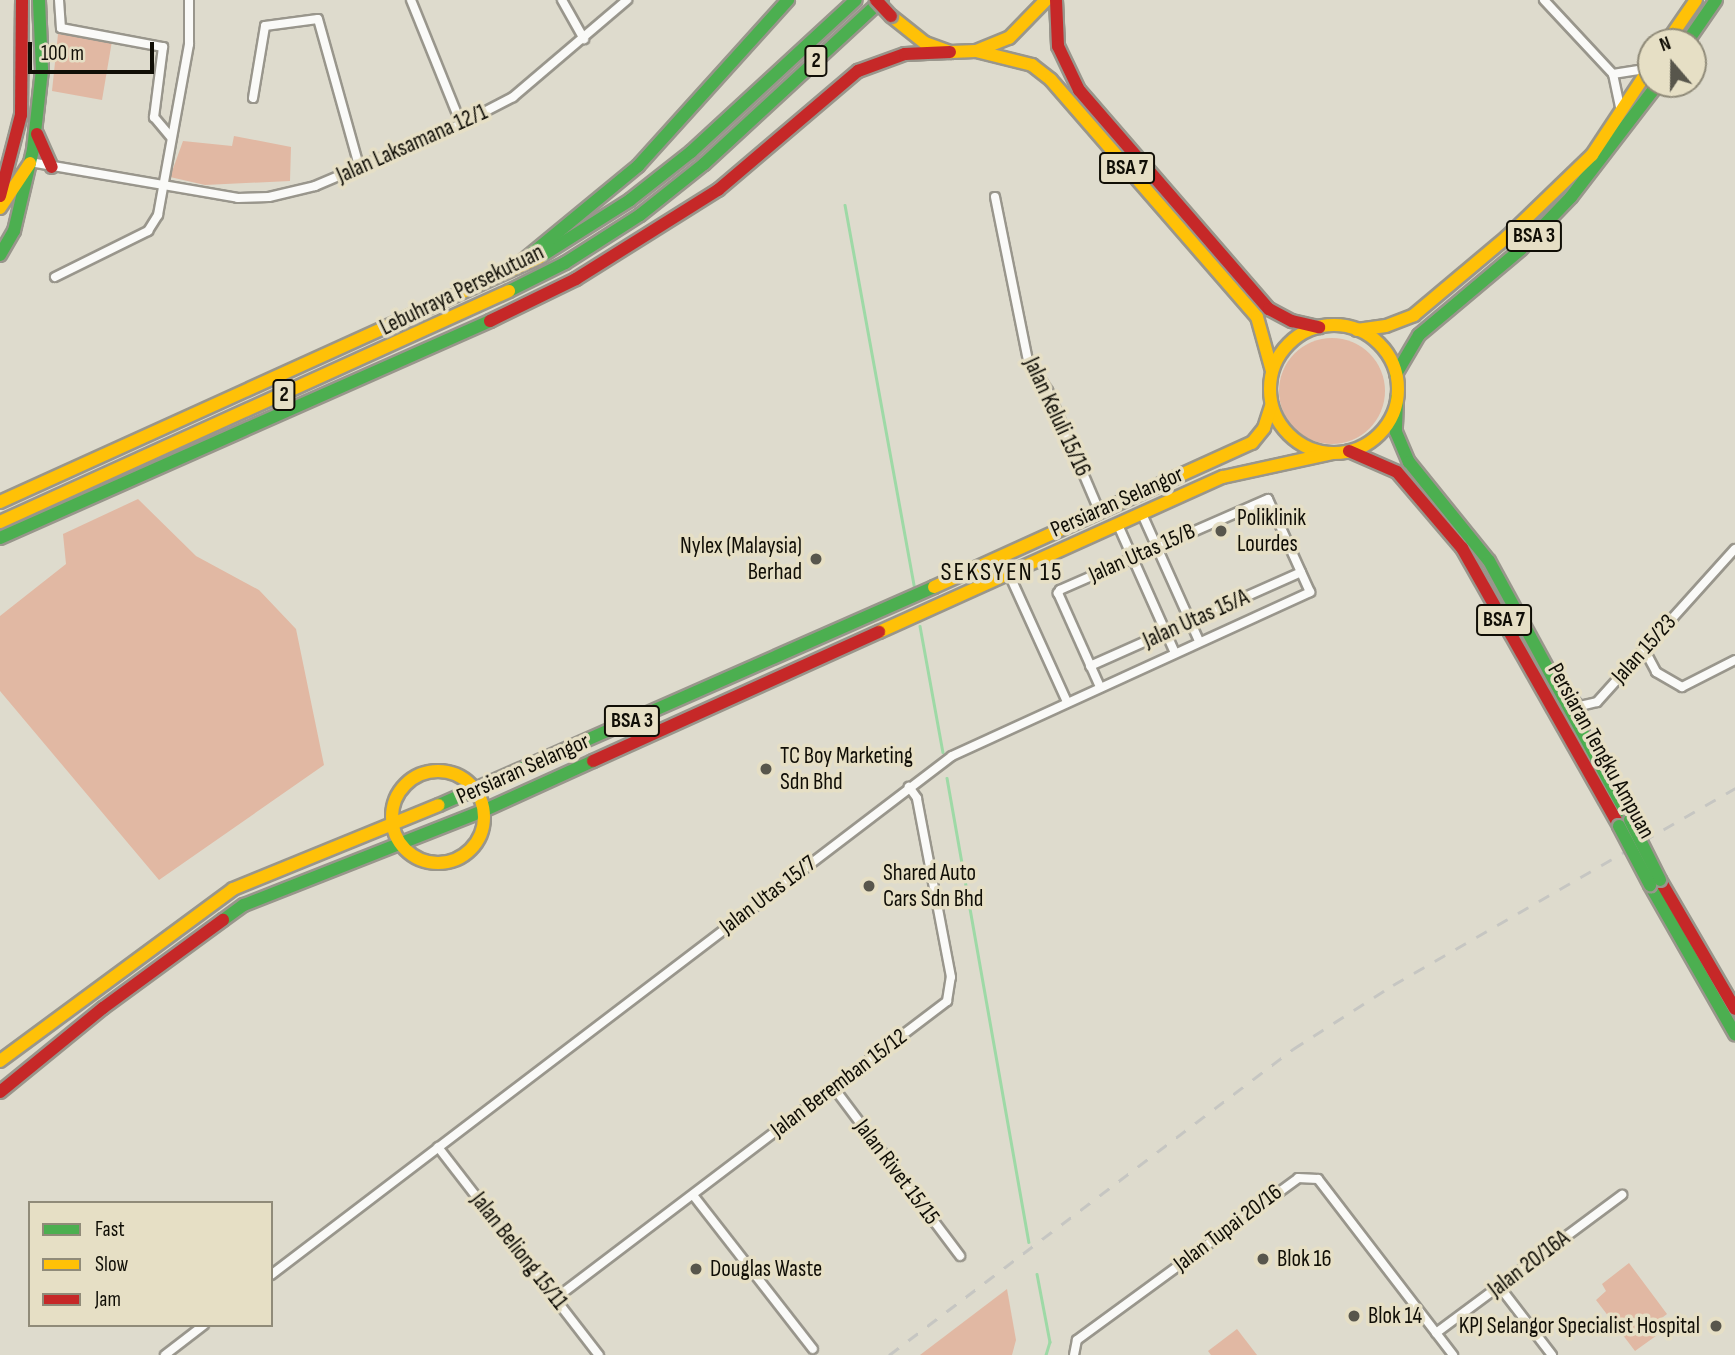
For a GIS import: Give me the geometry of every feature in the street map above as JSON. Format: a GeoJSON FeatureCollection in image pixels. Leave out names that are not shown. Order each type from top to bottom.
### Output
{"type":"FeatureCollection","features":[{"type":"Feature","properties":{"kind":"main road"},"geometry":{"type":"LineString","coordinates":[[22,0],[21,148],[41,165]]}},
{"type":"Feature","properties":{"kind":"main road"},"geometry":{"type":"LineString","coordinates":[[39,0],[42,70],[35,127],[41,165]]}},
{"type":"Feature","properties":{"kind":"main road"},"geometry":{"type":"LineString","coordinates":[[507,275],[638,166],[788,0]]}},
{"type":"Feature","properties":{"kind":"main road","name":"Lebuhraya Persekutuan"},"geometry":{"type":"LineString","coordinates":[[0,502],[507,275],[595,225],[657,180],[856,0]]}},
{"type":"Feature","properties":{"kind":"main road"},"geometry":{"type":"LineString","coordinates":[[876,0],[891,16],[925,43],[950,52]]}},
{"type":"Feature","properties":{"kind":"main road","name":"Lebuhraya Persekutuan"},"geometry":{"type":"LineString","coordinates":[[0,522],[453,320],[565,263],[640,215],[704,164],[882,0]]}},
{"type":"Feature","properties":{"kind":"main road"},"geometry":{"type":"LineString","coordinates":[[0,538],[508,314],[586,274],[718,190],[858,71],[905,54],[976,51],[1009,38],[1046,0]]}},
{"type":"Feature","properties":{"kind":"main road","name":"BSA 7"},"geometry":{"type":"LineString","coordinates":[[1056,0],[1058,46],[1079,90],[1269,309],[1292,321],[1319,327]]}},
{"type":"Feature","properties":{"kind":"main road"},"geometry":{"type":"LineString","coordinates":[[1677,28],[1696,0]]}},
{"type":"Feature","properties":{"kind":"main road"},"geometry":{"type":"LineString","coordinates":[[1697,28],[1716,0]]}},
{"type":"Feature","properties":{"kind":"main road","name":"BSA 7"},"geometry":{"type":"LineString","coordinates":[[976,51],[1032,65],[1052,80],[1257,317],[1272,371]]}},
{"type":"Feature","properties":{"kind":"main road","name":"BSA 3"},"geometry":{"type":"LineString","coordinates":[[1357,330],[1386,326],[1414,316],[1558,192],[1592,155],[1637,87]]}},
{"type":"Feature","properties":{"kind":"main road","name":"BSA 3"},"geometry":{"type":"LineString","coordinates":[[1396,374],[1419,335],[1521,249],[1571,197],[1647,98]]}},
{"type":"Feature","properties":{"kind":"main road"},"geometry":{"type":"LineString","coordinates":[[0,196],[21,115]]}},
{"type":"Feature","properties":{"kind":"main road"},"geometry":{"type":"LineString","coordinates":[[0,208],[41,165],[41,149],[35,127]]}},
{"type":"Feature","properties":{"kind":"main road"},"geometry":{"type":"LineString","coordinates":[[0,255],[14,231],[26,177],[41,165]]}},
{"type":"Feature","properties":{"kind":"main road"},"geometry":{"type":"LineString","coordinates":[[508,314],[546,286],[565,263]]}},
{"type":"Feature","properties":{"kind":"main road"},"geometry":{"type":"LineString","coordinates":[[1319,327],[1357,330],[1375,340],[1396,374],[1397,398],[1386,426],[1364,446],[1349,451],[1333,453],[1301,444],[1278,421],[1271,405],[1272,371],[1282,351],[1298,336],[1319,327]]}},
{"type":"Feature","properties":{"kind":"main road","name":"Persiaran Tengku Ampuan"},"geometry":{"type":"LineString","coordinates":[[1397,398],[1396,432],[1409,462],[1489,561],[1549,671],[1624,823],[1735,1034]]}},
{"type":"Feature","properties":{"kind":"main road","name":"Persiaran Selangor"},"geometry":{"type":"LineString","coordinates":[[0,1061],[209,902],[475,790],[1252,443],[1265,428],[1271,405]]}},
{"type":"Feature","properties":{"kind":"main road","name":"Persiaran Tengku Ampuan"},"geometry":{"type":"LineString","coordinates":[[1349,451],[1397,472],[1462,548],[1624,823]]}},
{"type":"Feature","properties":{"kind":"main road","name":"Persiaran Selangor"},"geometry":{"type":"LineString","coordinates":[[0,1092],[231,911],[485,810],[1223,477],[1254,467],[1333,453]]}},
{"type":"Feature","properties":{"kind":"main road"},"geometry":{"type":"LineString","coordinates":[[450,772],[475,790],[485,810],[479,840],[456,860],[425,862],[400,845],[392,824],[397,795],[418,775],[450,772]]}},
{"type":"Feature","properties":{"kind":"main road","name":"Persiaran Tengku Ampuan"},"geometry":{"type":"LineString","coordinates":[[1655,882],[1735,1009]]}},
{"type":"Feature","properties":{"kind":"street"},"geometry":{"type":"LineString","coordinates":[[59,0],[61,28],[163,47],[154,117],[171,137]]}},
{"type":"Feature","properties":{"kind":"street"},"geometry":{"type":"LineString","coordinates":[[55,277],[148,231],[159,215],[161,187],[189,44],[189,0]]}},
{"type":"Feature","properties":{"kind":"street"},"geometry":{"type":"LineString","coordinates":[[411,0],[461,124]]}},
{"type":"Feature","properties":{"kind":"street"},"geometry":{"type":"LineString","coordinates":[[562,0],[584,39]]}},
{"type":"Feature","properties":{"kind":"street","name":"Jalan Laksamana 12/1"},"geometry":{"type":"LineString","coordinates":[[41,165],[238,198],[269,197],[315,186],[461,124],[513,97],[627,0]]}},
{"type":"Feature","properties":{"kind":"street"},"geometry":{"type":"LineString","coordinates":[[1544,0],[1613,74],[1621,111]]}},
{"type":"Feature","properties":{"kind":"street"},"geometry":{"type":"LineString","coordinates":[[253,98],[265,26],[318,19],[359,169]]}},
{"type":"Feature","properties":{"kind":"street"},"geometry":{"type":"LineString","coordinates":[[1613,74],[1637,69]]}},
{"type":"Feature","properties":{"kind":"street","name":"Jalan Keluli 15/16"},"geometry":{"type":"LineString","coordinates":[[995,197],[1028,360],[1048,391],[1100,513]]}},
{"type":"Feature","properties":{"kind":"street","name":"Jalan Utas 15/B"},"geometry":{"type":"LineString","coordinates":[[1100,687],[1058,593],[1157,546],[1268,499],[1310,592]]}},
{"type":"Feature","properties":{"kind":"street"},"geometry":{"type":"LineString","coordinates":[[1142,514],[1199,641]]}},
{"type":"Feature","properties":{"kind":"street"},"geometry":{"type":"LineString","coordinates":[[1118,525],[1175,653]]}},
{"type":"Feature","properties":{"kind":"street","name":"Jalan 15/23"},"geometry":{"type":"LineString","coordinates":[[1549,671],[1580,706],[1590,705],[1735,549]]}},
{"type":"Feature","properties":{"kind":"street","name":"Jalan Utas 15/A"},"geometry":{"type":"LineString","coordinates":[[1090,666],[1301,572]]}},
{"type":"Feature","properties":{"kind":"street"},"geometry":{"type":"LineString","coordinates":[[1009,574],[1067,702]]}},
{"type":"Feature","properties":{"kind":"street","name":"Jalan Utas 15/7"},"geometry":{"type":"LineString","coordinates":[[273,1273],[952,756],[1310,592]]}},
{"type":"Feature","properties":{"kind":"street"},"geometry":{"type":"LineString","coordinates":[[1643,649],[1656,672],[1682,687],[1735,660]]}},
{"type":"Feature","properties":{"kind":"street","name":"Jalan Beremban 15/12"},"geometry":{"type":"LineString","coordinates":[[556,1298],[947,1001],[951,993],[919,810],[909,788]]}},
{"type":"Feature","properties":{"kind":"street","name":"Jalan Rivet 15/15"},"geometry":{"type":"LineString","coordinates":[[834,1088],[960,1256]]}},
{"type":"Feature","properties":{"kind":"street","name":"Jalan Beliong 15/11"},"geometry":{"type":"LineString","coordinates":[[438,1147],[599,1355]]}},
{"type":"Feature","properties":{"kind":"street","name":"Jalan Tupai 20/16"},"geometry":{"type":"LineString","coordinates":[[1074,1355],[1077,1340],[1298,1178],[1318,1179],[1453,1355]]}},
{"type":"Feature","properties":{"kind":"street"},"geometry":{"type":"LineString","coordinates":[[693,1195],[813,1349]]}},
{"type":"Feature","properties":{"kind":"street","name":"Jalan 20/16A"},"geometry":{"type":"LineString","coordinates":[[1436,1333],[1622,1195]]}},
{"type":"Feature","properties":{"kind":"street"},"geometry":{"type":"LineString","coordinates":[[1499,1286],[1552,1355]]}},
{"type":"Feature","properties":{"kind":"street"},"geometry":{"type":"LineString","coordinates":[[165,1355],[201,1327]]}},
{"type":"Feature","properties":{"kind":"shaded area"},"geometry":{"type":"Polygon","coordinates":[[[58,34],[112,41],[102,100],[52,91],[58,34]]]}},
{"type":"Feature","properties":{"kind":"shaded area"},"geometry":{"type":"Polygon","coordinates":[[[234,136],[291,147],[290,181],[205,185],[170,177],[183,141],[232,146],[234,136]]]}},
{"type":"Feature","properties":{"kind":"shaded area"},"geometry":{"type":"Polygon","coordinates":[[[1332,338],[1352,342],[1370,353],[1381,371],[1385,391],[1381,411],[1370,429],[1352,440],[1332,444],[1312,440],[1294,429],[1283,411],[1279,391],[1283,371],[1294,353],[1312,342],[1332,338]]]}},
{"type":"Feature","properties":{"kind":"shaded area"},"geometry":{"type":"Polygon","coordinates":[[[138,499],[196,556],[259,590],[296,629],[324,765],[159,880],[0,691],[0,616],[66,564],[63,534],[138,499]]]}},
{"type":"Feature","properties":{"kind":"shaded area"},"geometry":{"type":"Polygon","coordinates":[[[1629,1263],[1667,1314],[1654,1324],[1660,1333],[1635,1351],[1596,1300],[1606,1291],[1602,1284],[1629,1263]]]}},
{"type":"Feature","properties":{"kind":"shaded area"},"geometry":{"type":"Polygon","coordinates":[[[1007,1289],[1016,1340],[1012,1355],[920,1355],[1007,1289]]]}},
{"type":"Feature","properties":{"kind":"shaded area"},"geometry":{"type":"Polygon","coordinates":[[[1237,1329],[1257,1355],[1211,1355],[1208,1351],[1237,1329]]]}},
{"type":"Feature","properties":{"kind":"waterway"},"geometry":{"type":"LineString","coordinates":[[845,205],[915,589]]}},
{"type":"Feature","properties":{"kind":"waterway"},"geometry":{"type":"LineString","coordinates":[[920,626],[943,752]]}},
{"type":"Feature","properties":{"kind":"waterway"},"geometry":{"type":"LineString","coordinates":[[947,778],[1029,1242]]}},
{"type":"Feature","properties":{"kind":"waterway"},"geometry":{"type":"LineString","coordinates":[[1037,1274],[1050,1342],[1046,1355]]}},
{"type":"Feature","properties":{"kind":"railway"},"geometry":{"type":"LineString","coordinates":[[889,1355],[1293,1049],[1393,985],[1735,788]]}},
{"type":"Feature","properties":{"kind":"traffic: fast"},"geometry":{"type":"LineString","coordinates":[[0,255],[14,231],[33,150],[42,70],[39,0]]}},
{"type":"Feature","properties":{"kind":"traffic: fast"},"geometry":{"type":"LineString","coordinates":[[524,260],[638,166],[788,0]]}},
{"type":"Feature","properties":{"kind":"traffic: fast"},"geometry":{"type":"LineString","coordinates":[[540,257],[630,200],[691,152],[856,0]]}},
{"type":"Feature","properties":{"kind":"traffic: fast"},"geometry":{"type":"LineString","coordinates":[[509,291],[565,263],[640,215],[704,164],[882,0]]}},
{"type":"Feature","properties":{"kind":"traffic: fast"},"geometry":{"type":"LineString","coordinates":[[1697,28],[1716,0]]}},
{"type":"Feature","properties":{"kind":"traffic: fast"},"geometry":{"type":"LineString","coordinates":[[1396,374],[1419,335],[1521,249],[1571,197],[1647,98]]}},
{"type":"Feature","properties":{"kind":"traffic: fast"},"geometry":{"type":"LineString","coordinates":[[0,538],[490,321]]}},
{"type":"Feature","properties":{"kind":"traffic: fast"},"geometry":{"type":"LineString","coordinates":[[1397,398],[1396,432],[1409,462],[1489,561],[1630,820]]}},
{"type":"Feature","properties":{"kind":"traffic: fast"},"geometry":{"type":"LineString","coordinates":[[439,805],[934,587]]}},
{"type":"Feature","properties":{"kind":"traffic: fast"},"geometry":{"type":"LineString","coordinates":[[223,920],[244,905],[485,810],[593,761]]}},
{"type":"Feature","properties":{"kind":"traffic: fast"},"geometry":{"type":"LineString","coordinates":[[1630,820],[1660,880]]}},
{"type":"Feature","properties":{"kind":"traffic: fast"},"geometry":{"type":"LineString","coordinates":[[1619,826],[1650,885]]}},
{"type":"Feature","properties":{"kind":"traffic: fast"},"geometry":{"type":"LineString","coordinates":[[1650,885],[1735,1034]]}},
{"type":"Feature","properties":{"kind":"traffic: slow"},"geometry":{"type":"LineString","coordinates":[[891,16],[925,43],[950,52],[976,51],[1009,38],[1046,0]]}},
{"type":"Feature","properties":{"kind":"traffic: slow"},"geometry":{"type":"LineString","coordinates":[[1677,28],[1696,0]]}},
{"type":"Feature","properties":{"kind":"traffic: slow"},"geometry":{"type":"LineString","coordinates":[[976,51],[1032,65],[1051,80],[1257,317],[1272,371]]}},
{"type":"Feature","properties":{"kind":"traffic: slow"},"geometry":{"type":"LineString","coordinates":[[1357,330],[1386,326],[1414,315],[1507,237],[1592,155],[1637,87]]}},
{"type":"Feature","properties":{"kind":"traffic: slow"},"geometry":{"type":"LineString","coordinates":[[0,208],[30,163]]}},
{"type":"Feature","properties":{"kind":"traffic: slow"},"geometry":{"type":"LineString","coordinates":[[0,502],[540,257]]}},
{"type":"Feature","properties":{"kind":"traffic: slow"},"geometry":{"type":"LineString","coordinates":[[0,522],[509,291]]}},
{"type":"Feature","properties":{"kind":"traffic: slow"},"geometry":{"type":"LineString","coordinates":[[1334,325],[1358,330],[1379,344],[1393,365],[1398,389],[1393,413],[1379,434],[1358,448],[1334,453],[1310,448],[1289,434],[1275,413],[1270,389],[1275,365],[1289,344],[1310,330],[1334,325]]}},
{"type":"Feature","properties":{"kind":"traffic: slow"},"geometry":{"type":"LineString","coordinates":[[934,587],[1252,443],[1264,428],[1271,406]]}},
{"type":"Feature","properties":{"kind":"traffic: slow"},"geometry":{"type":"LineString","coordinates":[[879,632],[1223,477],[1333,453]]}},
{"type":"Feature","properties":{"kind":"traffic: slow"},"geometry":{"type":"LineString","coordinates":[[438,771],[456,774],[471,784],[481,799],[484,817],[481,835],[471,850],[456,860],[438,863],[420,860],[405,850],[395,835],[392,817],[395,799],[405,784],[420,774],[438,771]]}},
{"type":"Feature","properties":{"kind":"traffic: slow"},"geometry":{"type":"LineString","coordinates":[[0,1061],[233,889],[439,805]]}},
{"type":"Feature","properties":{"kind":"traffic: jam"},"geometry":{"type":"LineString","coordinates":[[0,196],[21,115],[22,0]]}},
{"type":"Feature","properties":{"kind":"traffic: jam"},"geometry":{"type":"LineString","coordinates":[[876,0],[891,16]]}},
{"type":"Feature","properties":{"kind":"traffic: jam"},"geometry":{"type":"LineString","coordinates":[[1056,0],[1058,46],[1079,90],[1269,309],[1292,321],[1319,327]]}},
{"type":"Feature","properties":{"kind":"traffic: jam"},"geometry":{"type":"LineString","coordinates":[[490,321],[576,279],[718,190],[858,71],[905,54],[950,52]]}},
{"type":"Feature","properties":{"kind":"traffic: jam"},"geometry":{"type":"LineString","coordinates":[[37,134],[52,167]]}},
{"type":"Feature","properties":{"kind":"traffic: jam"},"geometry":{"type":"LineString","coordinates":[[1349,451],[1397,472],[1462,548],[1619,826]]}},
{"type":"Feature","properties":{"kind":"traffic: jam"},"geometry":{"type":"LineString","coordinates":[[593,761],[879,632]]}},
{"type":"Feature","properties":{"kind":"traffic: jam"},"geometry":{"type":"LineString","coordinates":[[1660,880],[1735,1009]]}},
{"type":"Feature","properties":{"kind":"traffic: jam"},"geometry":{"type":"LineString","coordinates":[[0,1092],[103,1008],[223,920]]}},
{"type":"Feature","properties":{"kind":"place","name":"Poliklinik Lourdes"},"geometry":{"type":"Point","coordinates":[1221,531]}},
{"type":"Feature","properties":{"kind":"place","name":"Nylex (Malaysia) Berhad"},"geometry":{"type":"Point","coordinates":[816,559]}},
{"type":"Feature","properties":{"kind":"place","name":"TC Boy Marketing Sdn Bhd"},"geometry":{"type":"Point","coordinates":[766,769]}},
{"type":"Feature","properties":{"kind":"place","name":"Shared Auto Cars Sdn Bhd"},"geometry":{"type":"Point","coordinates":[869,886]}},
{"type":"Feature","properties":{"kind":"place","name":"Blok 16"},"geometry":{"type":"Point","coordinates":[1263,1259]}},
{"type":"Feature","properties":{"kind":"place","name":"Douglas Waste"},"geometry":{"type":"Point","coordinates":[696,1269]}},
{"type":"Feature","properties":{"kind":"place","name":"Blok 14"},"geometry":{"type":"Point","coordinates":[1354,1316]}},
{"type":"Feature","properties":{"kind":"place","name":"KPJ Selangor Specialist Hospital"},"geometry":{"type":"Point","coordinates":[1716,1326]}},
{"type":"Feature","properties":{"kind":"district","name":"SEKSYEN 15"},"geometry":{"type":"Point","coordinates":[1002,573]}}]}
